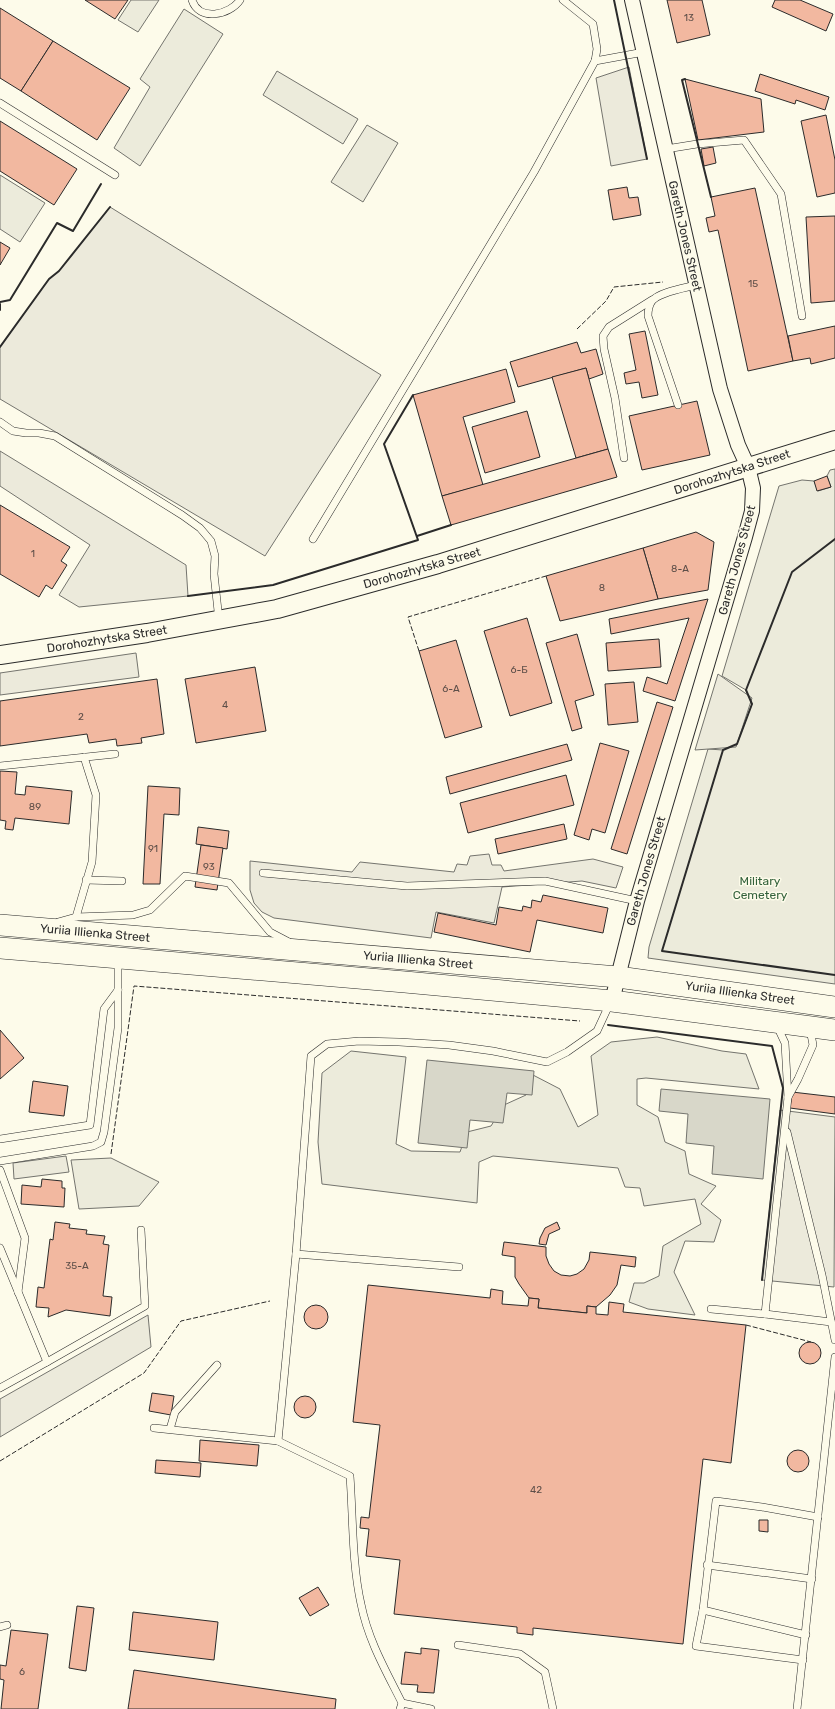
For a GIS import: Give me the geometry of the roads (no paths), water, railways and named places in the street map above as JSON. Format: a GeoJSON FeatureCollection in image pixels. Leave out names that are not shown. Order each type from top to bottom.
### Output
{"type":"FeatureCollection","features":[{"type":"Feature","properties":{"kind":"main road","name":"Yuriia Illienka Street"},"geometry":{"type":"LineString","coordinates":[[0,925],[618,976],[835,1007]]}},
{"type":"Feature","properties":{"kind":"main road","name":"Yuriia Illienka Street"},"geometry":{"type":"LineString","coordinates":[[0,948],[612,1001],[835,1030]]}},
{"type":"Feature","properties":{"kind":"street","name":"Gareth Jones Street"},"geometry":{"type":"LineString","coordinates":[[612,1001],[637,901],[752,511],[753,488],[748,467],[738,445],[720,389],[632,0]]}},
{"type":"Feature","properties":{"kind":"street","name":"Dorohozhytska Street"},"geometry":{"type":"LineString","coordinates":[[0,655],[219,621],[277,609],[438,564],[835,440]]}},
{"type":"Feature","properties":{"kind":"lane"},"geometry":{"type":"LineString","coordinates":[[192,0],[199,11],[213,15],[227,12],[240,0]]}},
{"type":"Feature","properties":{"kind":"lane"},"geometry":{"type":"LineString","coordinates":[[312,539],[534,172],[595,62],[597,49],[592,24],[563,0]]}},
{"type":"Feature","properties":{"kind":"lane"},"geometry":{"type":"LineString","coordinates":[[595,62],[644,52]]}},
{"type":"Feature","properties":{"kind":"lane"},"geometry":{"type":"LineString","coordinates":[[0,103],[115,175]]}},
{"type":"Feature","properties":{"kind":"lane"},"geometry":{"type":"LineString","coordinates":[[666,149],[698,144],[744,140],[781,194],[802,316]]}},
{"type":"Feature","properties":{"kind":"lane"},"geometry":{"type":"LineString","coordinates":[[624,458],[615,398],[604,349],[603,336],[609,327],[662,294],[696,285]]}},
{"type":"Feature","properties":{"kind":"lane"},"geometry":{"type":"LineString","coordinates":[[652,300],[648,316],[678,405]]}},
{"type":"Feature","properties":{"kind":"lane"},"geometry":{"type":"LineString","coordinates":[[0,422],[13,431],[55,436],[182,515],[200,528],[211,541],[215,556],[214,574],[219,621]]}},
{"type":"Feature","properties":{"kind":"lane"},"geometry":{"type":"LineString","coordinates":[[0,766],[115,754]]}},
{"type":"Feature","properties":{"kind":"lane"},"geometry":{"type":"LineString","coordinates":[[76,917],[92,862],[96,795],[84,757]]}},
{"type":"Feature","properties":{"kind":"lane"},"geometry":{"type":"LineString","coordinates":[[263,873],[407,886],[545,881],[637,901]]}},
{"type":"Feature","properties":{"kind":"lane"},"geometry":{"type":"LineString","coordinates":[[40,928],[76,917],[132,915],[150,910],[185,876],[229,883],[270,932],[306,950]]}},
{"type":"Feature","properties":{"kind":"lane"},"geometry":{"type":"LineString","coordinates":[[86,880],[122,881]]}},
{"type":"Feature","properties":{"kind":"lane"},"geometry":{"type":"LineString","coordinates":[[0,1161],[93,1146],[100,1142],[104,1132],[118,1028],[118,959]]}},
{"type":"Feature","properties":{"kind":"lane"},"geometry":{"type":"LineString","coordinates":[[0,1139],[90,1125],[104,1009],[118,990]]}},
{"type":"Feature","properties":{"kind":"lane"},"geometry":{"type":"LineString","coordinates":[[278,1440],[296,1254],[311,1056],[327,1044],[359,1041],[399,1042],[485,1050],[547,1062],[567,1052],[597,1031],[612,1001]]}},
{"type":"Feature","properties":{"kind":"lane"},"geometry":{"type":"LineString","coordinates":[[765,1314],[788,1097],[785,1043],[775,1022]]}},
{"type":"Feature","properties":{"kind":"lane"},"geometry":{"type":"LineString","coordinates":[[788,1097],[798,1080],[812,1045],[810,1027]]}},
{"type":"Feature","properties":{"kind":"lane"},"geometry":{"type":"LineString","coordinates":[[785,1126],[822,1275],[835,1340]]}},
{"type":"Feature","properties":{"kind":"lane"},"geometry":{"type":"LineString","coordinates":[[0,1170],[25,1238],[18,1292]]}},
{"type":"Feature","properties":{"kind":"lane"},"geometry":{"type":"LineString","coordinates":[[0,1388],[145,1306],[141,1230]]}},
{"type":"Feature","properties":{"kind":"lane"},"geometry":{"type":"LineString","coordinates":[[0,1248],[47,1362]]}},
{"type":"Feature","properties":{"kind":"lane"},"geometry":{"type":"LineString","coordinates":[[296,1254],[459,1267]]}},
{"type":"Feature","properties":{"kind":"lane"},"geometry":{"type":"LineString","coordinates":[[711,1308],[831,1322]]}},
{"type":"Feature","properties":{"kind":"lane"},"geometry":{"type":"LineString","coordinates":[[797,1709],[835,1357]]}},
{"type":"Feature","properties":{"kind":"lane"},"geometry":{"type":"LineString","coordinates":[[170,1429],[175,1412],[217,1365]]}},
{"type":"Feature","properties":{"kind":"lane"},"geometry":{"type":"LineString","coordinates":[[154,1428],[278,1440],[350,1476],[356,1560],[361,1604],[374,1647],[401,1706],[431,1709]]}},
{"type":"Feature","properties":{"kind":"lane"},"geometry":{"type":"LineString","coordinates":[[803,1660],[696,1646],[703,1610],[707,1565],[716,1502],[762,1507],[818,1517]]}},
{"type":"Feature","properties":{"kind":"lane"},"geometry":{"type":"LineString","coordinates":[[707,1565],[812,1579]]}},
{"type":"Feature","properties":{"kind":"lane"},"geometry":{"type":"LineString","coordinates":[[703,1610],[806,1635]]}},
{"type":"Feature","properties":{"kind":"lane"},"geometry":{"type":"LineString","coordinates":[[458,1645],[520,1654],[545,1672],[553,1709]]}},
{"type":"Feature","properties":{"kind":"park label","name":"Military Cemetery"},"geometry":{"type":"Point","coordinates":[760,888]}}]}
